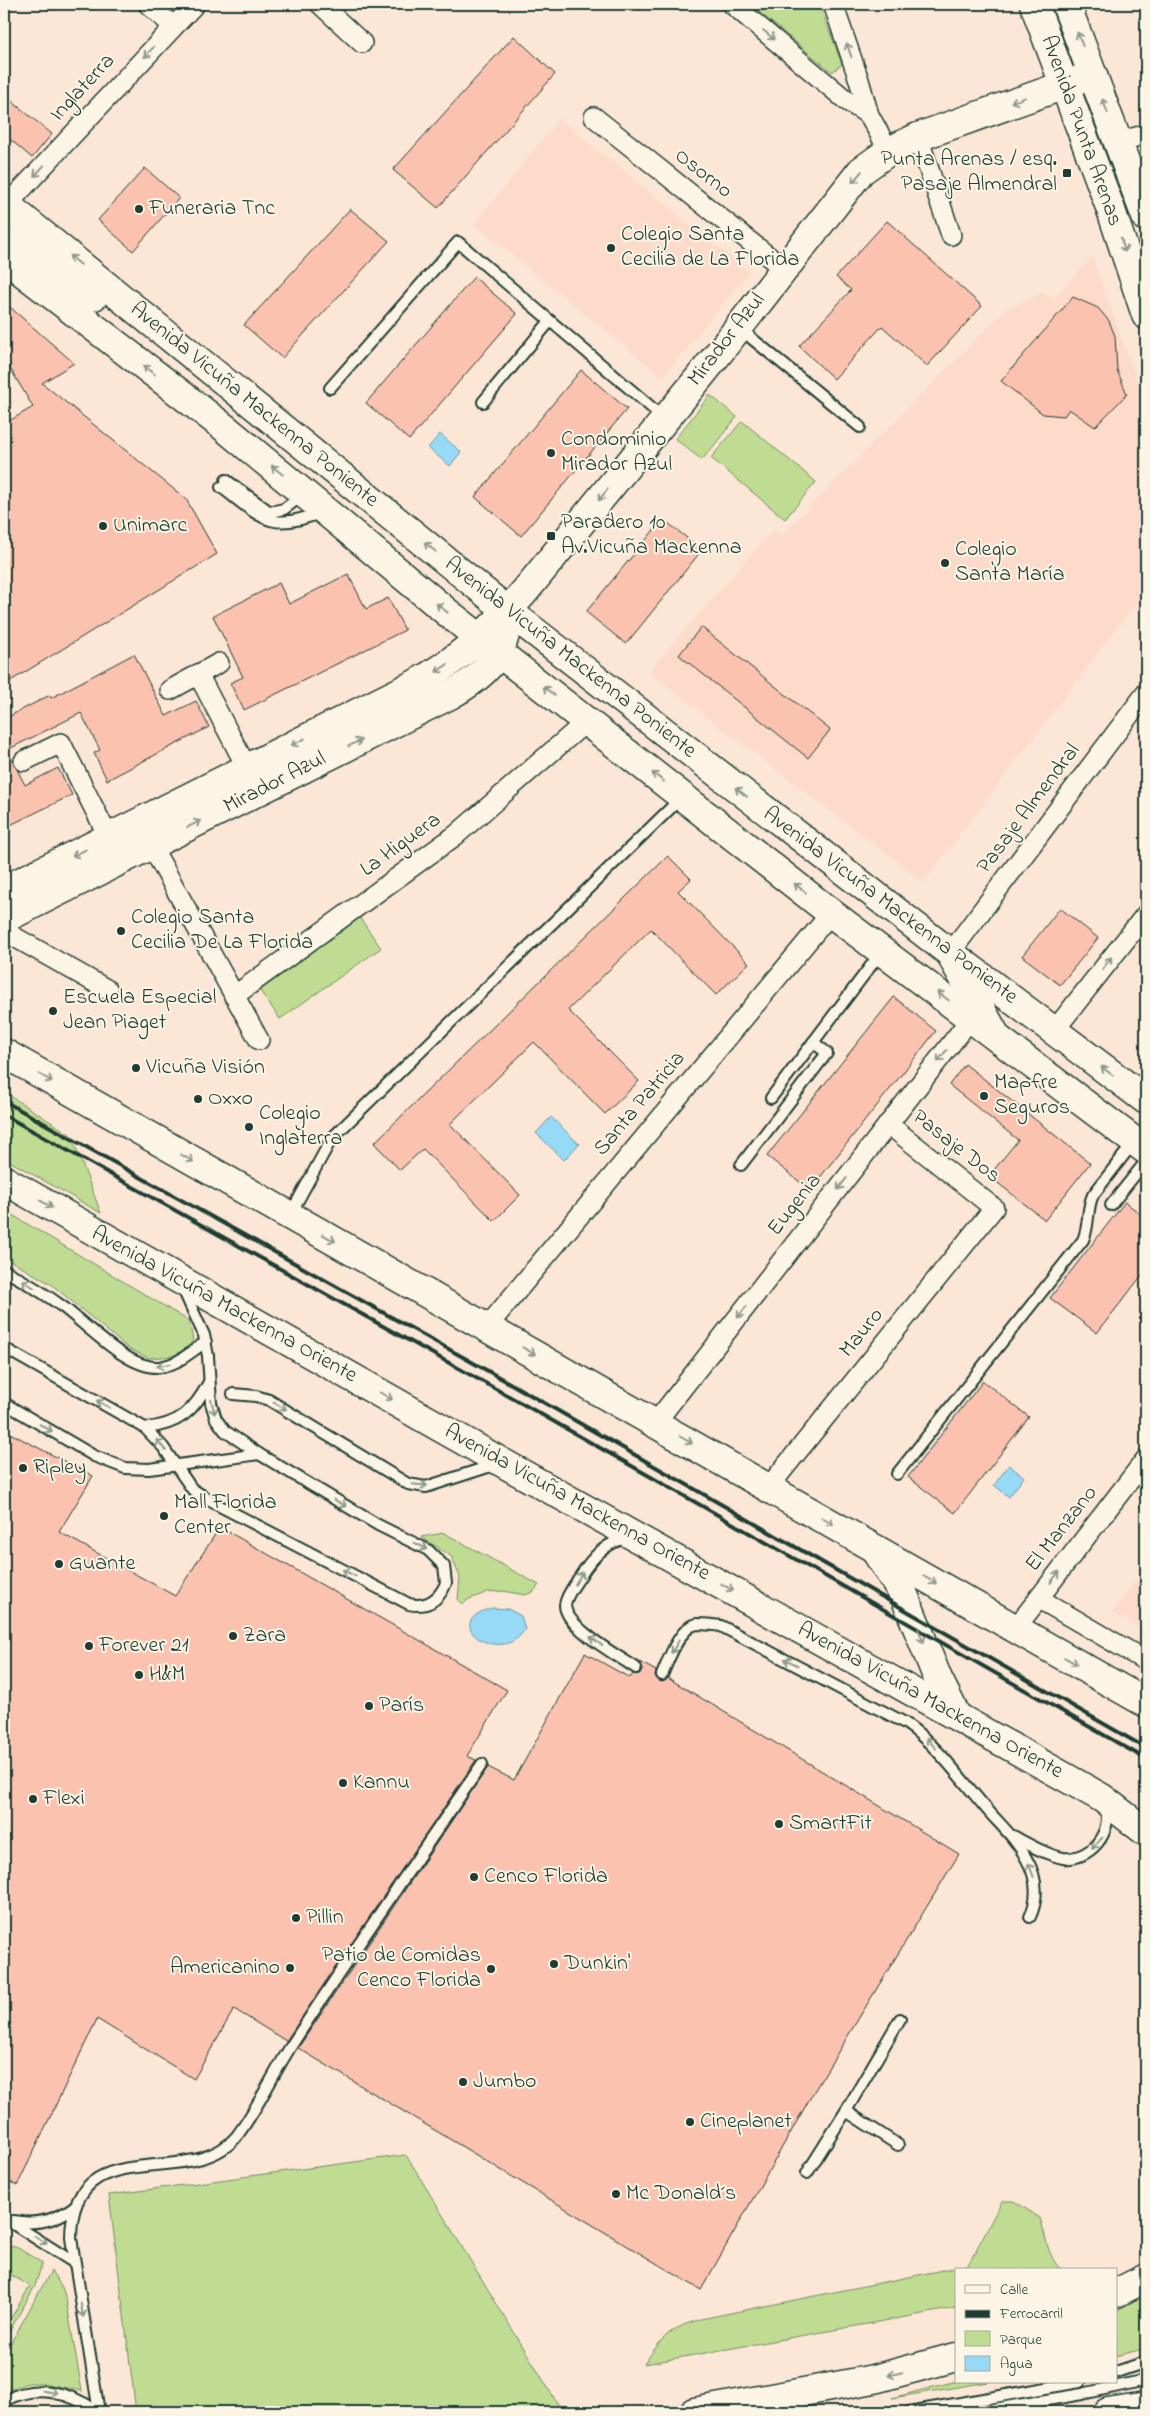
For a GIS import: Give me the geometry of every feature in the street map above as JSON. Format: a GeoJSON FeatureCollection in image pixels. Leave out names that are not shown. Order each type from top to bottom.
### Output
{"type":"FeatureCollection","features":[{"type":"Feature","properties":{"kind":"main road","name":"Avenida Punta Arenas"},"geometry":{"type":"LineString","coordinates":[[1034,4],[1111,210],[1146,315]]}},
{"type":"Feature","properties":{"kind":"main road","name":"Avenida Punta Arenas"},"geometry":{"type":"LineString","coordinates":[[1066,4],[1146,217]]}},
{"type":"Feature","properties":{"kind":"main road","name":"Mirador Azul"},"geometry":{"type":"LineString","coordinates":[[4,890],[434,674],[465,652],[490,645],[505,635],[508,611],[665,419],[861,171],[889,151],[918,136],[1094,75]]}},
{"type":"Feature","properties":{"kind":"main road","name":"Avenida Vicuña Mackenna Poniente"},"geometry":{"type":"LineString","coordinates":[[5,204],[508,611],[950,953],[1146,1100]]}},
{"type":"Feature","properties":{"kind":"main road"},"geometry":{"type":"LineString","coordinates":[[4,239],[38,258],[114,308],[152,322]]}},
{"type":"Feature","properties":{"kind":"main road","name":"Avenida Vicuña Mackenna Poniente"},"geometry":{"type":"LineString","coordinates":[[4,258],[225,428],[326,510],[369,549],[831,913],[972,1017],[1142,1150]]}},
{"type":"Feature","properties":{"kind":"main road","name":"Mirador Azul"},"geometry":{"type":"LineString","coordinates":[[4,919],[450,696],[480,675],[490,645]]}},
{"type":"Feature","properties":{"kind":"main road"},"geometry":{"type":"LineString","coordinates":[[950,953],[996,1036]]}},
{"type":"Feature","properties":{"kind":"main road"},"geometry":{"type":"LineString","coordinates":[[4,1053],[656,1422],[872,1548],[1146,1703]]}},
{"type":"Feature","properties":{"kind":"main road","name":"Avenida Vicuña Mackenna Oriente"},"geometry":{"type":"LineString","coordinates":[[4,1180],[76,1222],[177,1276],[503,1463],[1102,1798],[1146,1832]]}},
{"type":"Feature","properties":{"kind":"main road"},"geometry":{"type":"LineString","coordinates":[[872,1548],[904,1595],[938,1679],[956,1715]]}},
{"type":"Feature","properties":{"kind":"main road"},"geometry":{"type":"LineString","coordinates":[[1118,2292],[1146,2278]]}},
{"type":"Feature","properties":{"kind":"main road"},"geometry":{"type":"LineString","coordinates":[[694,2412],[874,2379],[955,2357]]}},
{"type":"Feature","properties":{"kind":"main road"},"geometry":{"type":"LineString","coordinates":[[1108,2412],[1146,2406]]}},
{"type":"Feature","properties":{"kind":"street"},"geometry":{"type":"LineString","coordinates":[[148,4],[173,26]]}},
{"type":"Feature","properties":{"kind":"street","name":"Inglaterra"},"geometry":{"type":"LineString","coordinates":[[5,204],[195,4]]}},
{"type":"Feature","properties":{"kind":"street"},"geometry":{"type":"LineString","coordinates":[[320,4],[362,43]]}},
{"type":"Feature","properties":{"kind":"street"},"geometry":{"type":"LineString","coordinates":[[732,4],[847,101],[869,115]]}},
{"type":"Feature","properties":{"kind":"street"},"geometry":{"type":"LineString","coordinates":[[833,4],[860,80],[869,115],[889,151]]}},
{"type":"Feature","properties":{"kind":"street","name":"Osorno"},"geometry":{"type":"LineString","coordinates":[[594,117],[783,268]]}},
{"type":"Feature","properties":{"kind":"street"},"geometry":{"type":"LineString","coordinates":[[1119,142],[1146,134]]}},
{"type":"Feature","properties":{"kind":"street"},"geometry":{"type":"LineString","coordinates":[[918,136],[952,235]]}},
{"type":"Feature","properties":{"kind":"street"},"geometry":{"type":"LineString","coordinates":[[170,690],[219,664]]}},
{"type":"Feature","properties":{"kind":"street"},"geometry":{"type":"LineString","coordinates":[[198,674],[248,768]]}},
{"type":"Feature","properties":{"kind":"street","name":"Pasaje Almendral"},"geometry":{"type":"LineString","coordinates":[[950,953],[1146,693]]}},
{"type":"Feature","properties":{"kind":"street","name":"La Higuera"},"geometry":{"type":"LineString","coordinates":[[234,996],[456,834],[588,721]]}},
{"type":"Feature","properties":{"kind":"street"},"geometry":{"type":"LineString","coordinates":[[24,761],[61,743],[110,838]]}},
{"type":"Feature","properties":{"kind":"street"},"geometry":{"type":"LineString","coordinates":[[151,845],[259,1040]]}},
{"type":"Feature","properties":{"kind":"street","name":"Santa Patricia"},"geometry":{"type":"LineString","coordinates":[[487,1327],[831,913]]}},
{"type":"Feature","properties":{"kind":"street"},"geometry":{"type":"LineString","coordinates":[[1054,1031],[1146,914]]}},
{"type":"Feature","properties":{"kind":"street"},"geometry":{"type":"LineString","coordinates":[[4,931],[108,990]]}},
{"type":"Feature","properties":{"kind":"street","name":"Eugenia"},"geometry":{"type":"LineString","coordinates":[[656,1422],[972,1017]]}},
{"type":"Feature","properties":{"kind":"street","name":"Pasaje Dos"},"geometry":{"type":"LineString","coordinates":[[888,1124],[994,1208]]}},
{"type":"Feature","properties":{"kind":"street","name":"Mauro"},"geometry":{"type":"LineString","coordinates":[[768,1488],[994,1208]]}},
{"type":"Feature","properties":{"kind":"street","name":"El Manzano"},"geometry":{"type":"LineString","coordinates":[[1014,1629],[1146,1459]]}},
{"type":"Feature","properties":{"kind":"street"},"geometry":{"type":"LineString","coordinates":[[1038,1598],[1146,1660]]}},
{"type":"Feature","properties":{"kind":"lane"},"geometry":{"type":"LineString","coordinates":[[330,388],[458,242],[665,419]]}},
{"type":"Feature","properties":{"kind":"lane"},"geometry":{"type":"LineString","coordinates":[[484,402],[550,321]]}},
{"type":"Feature","properties":{"kind":"lane"},"geometry":{"type":"LineString","coordinates":[[738,327],[860,427]]}},
{"type":"Feature","properties":{"kind":"lane"},"geometry":{"type":"LineString","coordinates":[[304,493],[284,509],[270,512],[224,484],[251,509],[272,521],[291,523],[326,510]]}},
{"type":"Feature","properties":{"kind":"lane"},"geometry":{"type":"LineString","coordinates":[[290,1216],[332,1138],[683,796]]}},
{"type":"Feature","properties":{"kind":"lane"},"geometry":{"type":"LineString","coordinates":[[771,1098],[882,951]]}},
{"type":"Feature","properties":{"kind":"lane"},"geometry":{"type":"LineString","coordinates":[[741,1166],[827,1053],[813,1042]]}},
{"type":"Feature","properties":{"kind":"lane"},"geometry":{"type":"LineString","coordinates":[[1111,1205],[1142,1150]]}},
{"type":"Feature","properties":{"kind":"lane"},"geometry":{"type":"LineString","coordinates":[[897,1474],[1083,1240],[1088,1229],[1089,1205],[1093,1195],[1142,1150]]}},
{"type":"Feature","properties":{"kind":"lane"},"geometry":{"type":"LineString","coordinates":[[4,1270],[38,1290],[123,1355],[138,1364],[158,1367],[169,1365],[178,1362],[206,1342]]}},
{"type":"Feature","properties":{"kind":"lane"},"geometry":{"type":"LineString","coordinates":[[4,1348],[146,1428],[163,1447],[192,1489],[216,1504],[408,1604],[422,1606],[440,1595],[446,1583],[446,1571],[436,1555],[378,1525],[259,1454],[225,1431],[213,1410],[206,1342],[177,1276]]}},
{"type":"Feature","properties":{"kind":"lane"},"geometry":{"type":"LineString","coordinates":[[146,1428],[164,1426],[180,1418],[200,1400],[209,1381]]}},
{"type":"Feature","properties":{"kind":"lane"},"geometry":{"type":"LineString","coordinates":[[233,1394],[256,1396],[269,1400],[398,1478],[417,1486],[436,1484],[503,1463]]}},
{"type":"Feature","properties":{"kind":"lane"},"geometry":{"type":"LineString","coordinates":[[4,1403],[111,1464],[134,1469],[259,1454]]}},
{"type":"Feature","properties":{"kind":"lane"},"geometry":{"type":"LineString","coordinates":[[634,1535],[606,1547],[592,1559],[568,1598],[566,1610],[572,1621],[584,1632],[636,1668]]}},
{"type":"Feature","properties":{"kind":"lane"},"geometry":{"type":"LineString","coordinates":[[662,1675],[675,1644],[689,1628],[696,1624],[721,1626],[906,1723],[924,1736],[1010,1834],[1026,1857],[1034,1878],[1036,1898],[1030,1917]]}},
{"type":"Feature","properties":{"kind":"lane"},"geometry":{"type":"LineString","coordinates":[[5,2220],[40,2221],[62,2216],[76,2205],[88,2188],[105,2173],[124,2168],[207,2156],[222,2149],[236,2137],[292,2044],[482,1764]]}},
{"type":"Feature","properties":{"kind":"lane"},"geometry":{"type":"LineString","coordinates":[[1010,1834],[1062,1858],[1080,1856],[1094,1847],[1104,1834],[1107,1818],[1102,1798]]}},
{"type":"Feature","properties":{"kind":"lane"},"geometry":{"type":"LineString","coordinates":[[807,2173],[900,2019]]}},
{"type":"Feature","properties":{"kind":"lane"},"geometry":{"type":"LineString","coordinates":[[846,2111],[898,2145]]}},
{"type":"Feature","properties":{"kind":"lane"},"geometry":{"type":"LineString","coordinates":[[76,2205],[71,2223],[73,2262],[99,2412]]}},
{"type":"Feature","properties":{"kind":"lane"},"geometry":{"type":"LineString","coordinates":[[5,2220],[73,2262]]}},
{"type":"Feature","properties":{"kind":"lane"},"geometry":{"type":"LineString","coordinates":[[1118,2371],[1146,2362]]}},
{"type":"Feature","properties":{"kind":"lane"},"geometry":{"type":"LineString","coordinates":[[976,2412],[1082,2394],[1146,2380]]}},
{"type":"Feature","properties":{"kind":"lane"},"geometry":{"type":"LineString","coordinates":[[909,2412],[1069,2384]]}},
{"type":"Feature","properties":{"kind":"lane"},"geometry":{"type":"LineString","coordinates":[[4,2401],[20,2393],[44,2390],[74,2398],[99,2412]]}},
{"type":"Feature","properties":{"kind":"shaded area","name":"Colegio Santa Cecilia de La Florida"},"geometry":{"type":"Polygon","coordinates":[[[559,119],[749,272],[663,377],[474,224],[559,119]]]}},
{"type":"Feature","properties":{"kind":"shaded area","name":"Colegio Santa María"},"geometry":{"type":"Polygon","coordinates":[[[1092,257],[1146,405],[1146,590],[924,882],[648,672],[774,529],[781,536],[1006,309],[1043,293],[1054,298],[1092,257]]]}},
{"type":"Feature","properties":{"kind":"shaded area"},"geometry":{"type":"Polygon","coordinates":[[[1146,1569],[1146,1631],[1112,1612],[1146,1569]]]}},
{"type":"Feature","properties":{"kind":"green space"},"geometry":{"type":"Polygon","coordinates":[[[749,4],[819,4],[842,64],[832,72],[749,4]]]}},
{"type":"Feature","properties":{"kind":"green space"},"geometry":{"type":"Polygon","coordinates":[[[710,395],[737,417],[702,460],[675,439],[710,395]]]}},
{"type":"Feature","properties":{"kind":"green space"},"geometry":{"type":"Polygon","coordinates":[[[742,421],[816,482],[785,519],[711,458],[742,421]]]}},
{"type":"Feature","properties":{"kind":"green space"},"geometry":{"type":"Polygon","coordinates":[[[359,917],[381,948],[280,1019],[258,988],[359,917]]]}},
{"type":"Feature","properties":{"kind":"green space"},"geometry":{"type":"Polygon","coordinates":[[[4,1092],[71,1135],[101,1213],[4,1158],[4,1092]]]}},
{"type":"Feature","properties":{"kind":"green space"},"geometry":{"type":"Polygon","coordinates":[[[4,1210],[189,1321],[193,1340],[186,1351],[174,1356],[149,1358],[129,1349],[51,1284],[4,1257],[4,1210]]]}},
{"type":"Feature","properties":{"kind":"green space"},"geometry":{"type":"Polygon","coordinates":[[[444,1533],[539,1585],[533,1592],[525,1595],[503,1591],[488,1592],[467,1600],[464,1604],[458,1601],[460,1577],[451,1556],[421,1537],[444,1533]]]}},
{"type":"Feature","properties":{"kind":"green space"},"geometry":{"type":"Polygon","coordinates":[[[406,2155],[559,2406],[520,2412],[136,2412],[109,2195],[406,2155]]]}},
{"type":"Feature","properties":{"kind":"green space"},"geometry":{"type":"Polygon","coordinates":[[[1002,2201],[1014,2201],[1040,2218],[1050,2253],[1060,2268],[955,2268],[955,2308],[644,2364],[667,2335],[680,2327],[701,2319],[968,2265],[1002,2201]]]}},
{"type":"Feature","properties":{"kind":"green space"},"geometry":{"type":"Polygon","coordinates":[[[10,2246],[18,2248],[42,2263],[35,2286],[4,2341],[4,2330],[30,2286],[4,2271],[4,2250],[10,2246]]]}},
{"type":"Feature","properties":{"kind":"green space"},"geometry":{"type":"Polygon","coordinates":[[[51,2271],[62,2287],[66,2299],[82,2391],[42,2383],[28,2383],[4,2391],[4,2355],[51,2271]]]}},
{"type":"Feature","properties":{"kind":"green space"},"geometry":{"type":"Polygon","coordinates":[[[1146,2294],[1146,2348],[1118,2355],[1118,2310],[1146,2294]]]}},
{"type":"Feature","properties":{"kind":"green space"},"geometry":{"type":"Polygon","coordinates":[[[955,2381],[955,2384],[976,2384],[892,2398],[955,2381]]]}},
{"type":"Feature","properties":{"kind":"water"},"geometry":{"type":"Polygon","coordinates":[[[440,434],[461,452],[450,466],[428,448],[440,434]]]}},
{"type":"Feature","properties":{"kind":"water"},"geometry":{"type":"Polygon","coordinates":[[[551,1117],[579,1144],[564,1160],[536,1133],[551,1117]]]}},
{"type":"Feature","properties":{"kind":"water"},"geometry":{"type":"Polygon","coordinates":[[[1009,1465],[1024,1477],[1009,1497],[994,1485],[1009,1465]]]}},
{"type":"Feature","properties":{"kind":"water"},"geometry":{"type":"Polygon","coordinates":[[[492,1608],[508,1609],[521,1616],[525,1629],[515,1640],[503,1644],[490,1643],[479,1639],[472,1632],[470,1623],[476,1615],[492,1608]]]}},
{"type":"Feature","properties":{"kind":"building"},"geometry":{"type":"Polygon","coordinates":[[[514,36],[555,74],[438,208],[393,170],[514,36]]]}},
{"type":"Feature","properties":{"kind":"building"},"geometry":{"type":"Polygon","coordinates":[[[4,95],[52,134],[32,158],[4,134],[4,95]]]}},
{"type":"Feature","properties":{"kind":"building","name":"Funeraria Tnc"},"geometry":{"type":"Polygon","coordinates":[[[145,168],[179,198],[133,251],[98,220],[145,168]]]}},
{"type":"Feature","properties":{"kind":"building"},"geometry":{"type":"Polygon","coordinates":[[[350,209],[389,241],[282,358],[244,325],[350,209]]]}},
{"type":"Feature","properties":{"kind":"building"},"geometry":{"type":"Polygon","coordinates":[[[887,221],[982,306],[927,366],[882,326],[834,379],[799,346],[851,290],[836,277],[887,221]]]}},
{"type":"Feature","properties":{"kind":"building"},"geometry":{"type":"Polygon","coordinates":[[[474,277],[517,314],[409,440],[366,403],[474,277]]]}},
{"type":"Feature","properties":{"kind":"building"},"geometry":{"type":"Polygon","coordinates":[[[1073,297],[1098,308],[1109,321],[1115,336],[1117,370],[1127,394],[1095,427],[1069,409],[1064,416],[1043,414],[1001,381],[1073,297]]]}},
{"type":"Feature","properties":{"kind":"building","name":"Unimarc"},"geometry":{"type":"Polygon","coordinates":[[[4,302],[74,363],[42,383],[186,499],[217,554],[4,685],[4,424],[33,407],[4,358],[4,302]]]}},
{"type":"Feature","properties":{"kind":"building","name":"Condominio Mirador Azul"},"geometry":{"type":"Polygon","coordinates":[[[581,370],[627,409],[521,536],[475,497],[581,370]]]}},
{"type":"Feature","properties":{"kind":"building"},"geometry":{"type":"Polygon","coordinates":[[[663,519],[702,550],[626,644],[586,612],[663,519]]]}},
{"type":"Feature","properties":{"kind":"building"},"geometry":{"type":"Polygon","coordinates":[[[348,574],[366,609],[388,598],[405,630],[244,710],[230,683],[243,677],[213,616],[279,583],[289,604],[348,574]]]}},
{"type":"Feature","properties":{"kind":"building"},"geometry":{"type":"Polygon","coordinates":[[[701,627],[830,730],[808,758],[679,655],[701,627]]]}},
{"type":"Feature","properties":{"kind":"building"},"geometry":{"type":"Polygon","coordinates":[[[134,654],[166,716],[196,701],[209,727],[107,780],[94,753],[100,750],[81,713],[7,750],[25,785],[58,768],[72,795],[4,828],[4,719],[50,695],[51,698],[134,654]]]}},
{"type":"Feature","properties":{"kind":"building"},"geometry":{"type":"Polygon","coordinates":[[[668,856],[691,879],[678,891],[749,963],[716,995],[651,929],[568,1010],[639,1081],[605,1114],[534,1042],[450,1124],[520,1195],[494,1221],[423,1149],[400,1170],[374,1143],[668,856]]]}},
{"type":"Feature","properties":{"kind":"building"},"geometry":{"type":"Polygon","coordinates":[[[1060,908],[1098,938],[1060,985],[1022,956],[1060,908]]]}},
{"type":"Feature","properties":{"kind":"building"},"geometry":{"type":"Polygon","coordinates":[[[894,997],[936,1031],[810,1190],[767,1156],[894,997]]]}},
{"type":"Feature","properties":{"kind":"building"},"geometry":{"type":"Polygon","coordinates":[[[965,1064],[1090,1163],[1045,1220],[989,1176],[1018,1140],[949,1085],[965,1064]]]}},
{"type":"Feature","properties":{"kind":"building"},"geometry":{"type":"Polygon","coordinates":[[[1125,1202],[1146,1218],[1146,1270],[1097,1333],[1050,1298],[1125,1202]]]}},
{"type":"Feature","properties":{"kind":"building"},"geometry":{"type":"Polygon","coordinates":[[[983,1381],[1029,1417],[955,1513],[908,1477],[983,1381]]]}},
{"type":"Feature","properties":{"kind":"building"},"geometry":{"type":"Polygon","coordinates":[[[4,1430],[93,1476],[59,1532],[175,1596],[220,1527],[507,1690],[467,1756],[476,1760],[286,2041],[234,2009],[194,2079],[97,2019],[17,2186],[4,2178],[4,1430]]]}},
{"type":"Feature","properties":{"kind":"building"},"geometry":{"type":"Polygon","coordinates":[[[585,1653],[630,1678],[633,1674],[639,1674],[642,1671],[640,1662],[656,1671],[655,1676],[659,1681],[663,1682],[668,1678],[959,1854],[813,2093],[701,2290],[298,2048],[488,1767],[514,1780],[585,1653]]]}},
{"type":"Feature","properties":{"kind":"railway"},"geometry":{"type":"LineString","coordinates":[[4,1101],[513,1385],[1146,1748]]}},
{"type":"Feature","properties":{"kind":"railway"},"geometry":{"type":"LineString","coordinates":[[4,1115],[530,1408],[1146,1759]]}},
{"type":"Feature","properties":{"kind":"place","name":"Punta Arenas / esq. Pasaje Almendral"},"geometry":{"type":"Point","coordinates":[1067,173]}},
{"type":"Feature","properties":{"kind":"place","name":"Funeraria Tnc"},"geometry":{"type":"Point","coordinates":[139,209]}},
{"type":"Feature","properties":{"kind":"place","name":"Colegio Santa Cecilia de La Florida"},"geometry":{"type":"Point","coordinates":[611,248]}},
{"type":"Feature","properties":{"kind":"place","name":"Condominio Mirador Azul"},"geometry":{"type":"Point","coordinates":[551,453]}},
{"type":"Feature","properties":{"kind":"place","name":"Unimarc"},"geometry":{"type":"Point","coordinates":[103,526]}},
{"type":"Feature","properties":{"kind":"place","name":"Paradero 10 Av.Vicuña Mackenna"},"geometry":{"type":"Point","coordinates":[551,536]}},
{"type":"Feature","properties":{"kind":"place","name":"Colegio Santa María"},"geometry":{"type":"Point","coordinates":[945,563]}},
{"type":"Feature","properties":{"kind":"place","name":"Colegio Santa Cecilia De La Florida"},"geometry":{"type":"Point","coordinates":[121,931]}},
{"type":"Feature","properties":{"kind":"place","name":"Escuela Especial Jean Piaget"},"geometry":{"type":"Point","coordinates":[53,1011]}},
{"type":"Feature","properties":{"kind":"place","name":"Vicuña Visión"},"geometry":{"type":"Point","coordinates":[136,1068]}},
{"type":"Feature","properties":{"kind":"place","name":"Mapfre Seguros"},"geometry":{"type":"Point","coordinates":[984,1096]}},
{"type":"Feature","properties":{"kind":"place","name":"Oxxo"},"geometry":{"type":"Point","coordinates":[198,1099]}},
{"type":"Feature","properties":{"kind":"place","name":"Colegio Inglaterra"},"geometry":{"type":"Point","coordinates":[249,1127]}},
{"type":"Feature","properties":{"kind":"place","name":"Ripley"},"geometry":{"type":"Point","coordinates":[23,1468]}},
{"type":"Feature","properties":{"kind":"place","name":"Mall Florida Center"},"geometry":{"type":"Point","coordinates":[164,1516]}},
{"type":"Feature","properties":{"kind":"place","name":"Guante"},"geometry":{"type":"Point","coordinates":[59,1564]}},
{"type":"Feature","properties":{"kind":"place","name":"Zara"},"geometry":{"type":"Point","coordinates":[233,1636]}},
{"type":"Feature","properties":{"kind":"place","name":"Forever 21"},"geometry":{"type":"Point","coordinates":[89,1646]}},
{"type":"Feature","properties":{"kind":"place","name":"H&M"},"geometry":{"type":"Point","coordinates":[139,1675]}},
{"type":"Feature","properties":{"kind":"place","name":"París"},"geometry":{"type":"Point","coordinates":[369,1706]}},
{"type":"Feature","properties":{"kind":"place","name":"Kannu"},"geometry":{"type":"Point","coordinates":[343,1783]}},
{"type":"Feature","properties":{"kind":"place","name":"Flexi"},"geometry":{"type":"Point","coordinates":[33,1799]}},
{"type":"Feature","properties":{"kind":"place","name":"SmartFit"},"geometry":{"type":"Point","coordinates":[779,1824]}},
{"type":"Feature","properties":{"kind":"place","name":"Cenco Florida"},"geometry":{"type":"Point","coordinates":[474,1877]}},
{"type":"Feature","properties":{"kind":"place","name":"Pillin"},"geometry":{"type":"Point","coordinates":[296,1918]}},
{"type":"Feature","properties":{"kind":"place","name":"Dunkin'"},"geometry":{"type":"Point","coordinates":[554,1964]}},
{"type":"Feature","properties":{"kind":"place","name":"Americanino"},"geometry":{"type":"Point","coordinates":[290,1968]}},
{"type":"Feature","properties":{"kind":"place","name":"Patio de Comidas Cenco Florida"},"geometry":{"type":"Point","coordinates":[491,1969]}},
{"type":"Feature","properties":{"kind":"place","name":"Jumbo"},"geometry":{"type":"Point","coordinates":[463,2082]}},
{"type":"Feature","properties":{"kind":"place","name":"Cineplanet"},"geometry":{"type":"Point","coordinates":[690,2122]}},
{"type":"Feature","properties":{"kind":"place","name":"Mc Donald´s"},"geometry":{"type":"Point","coordinates":[616,2194]}}]}
